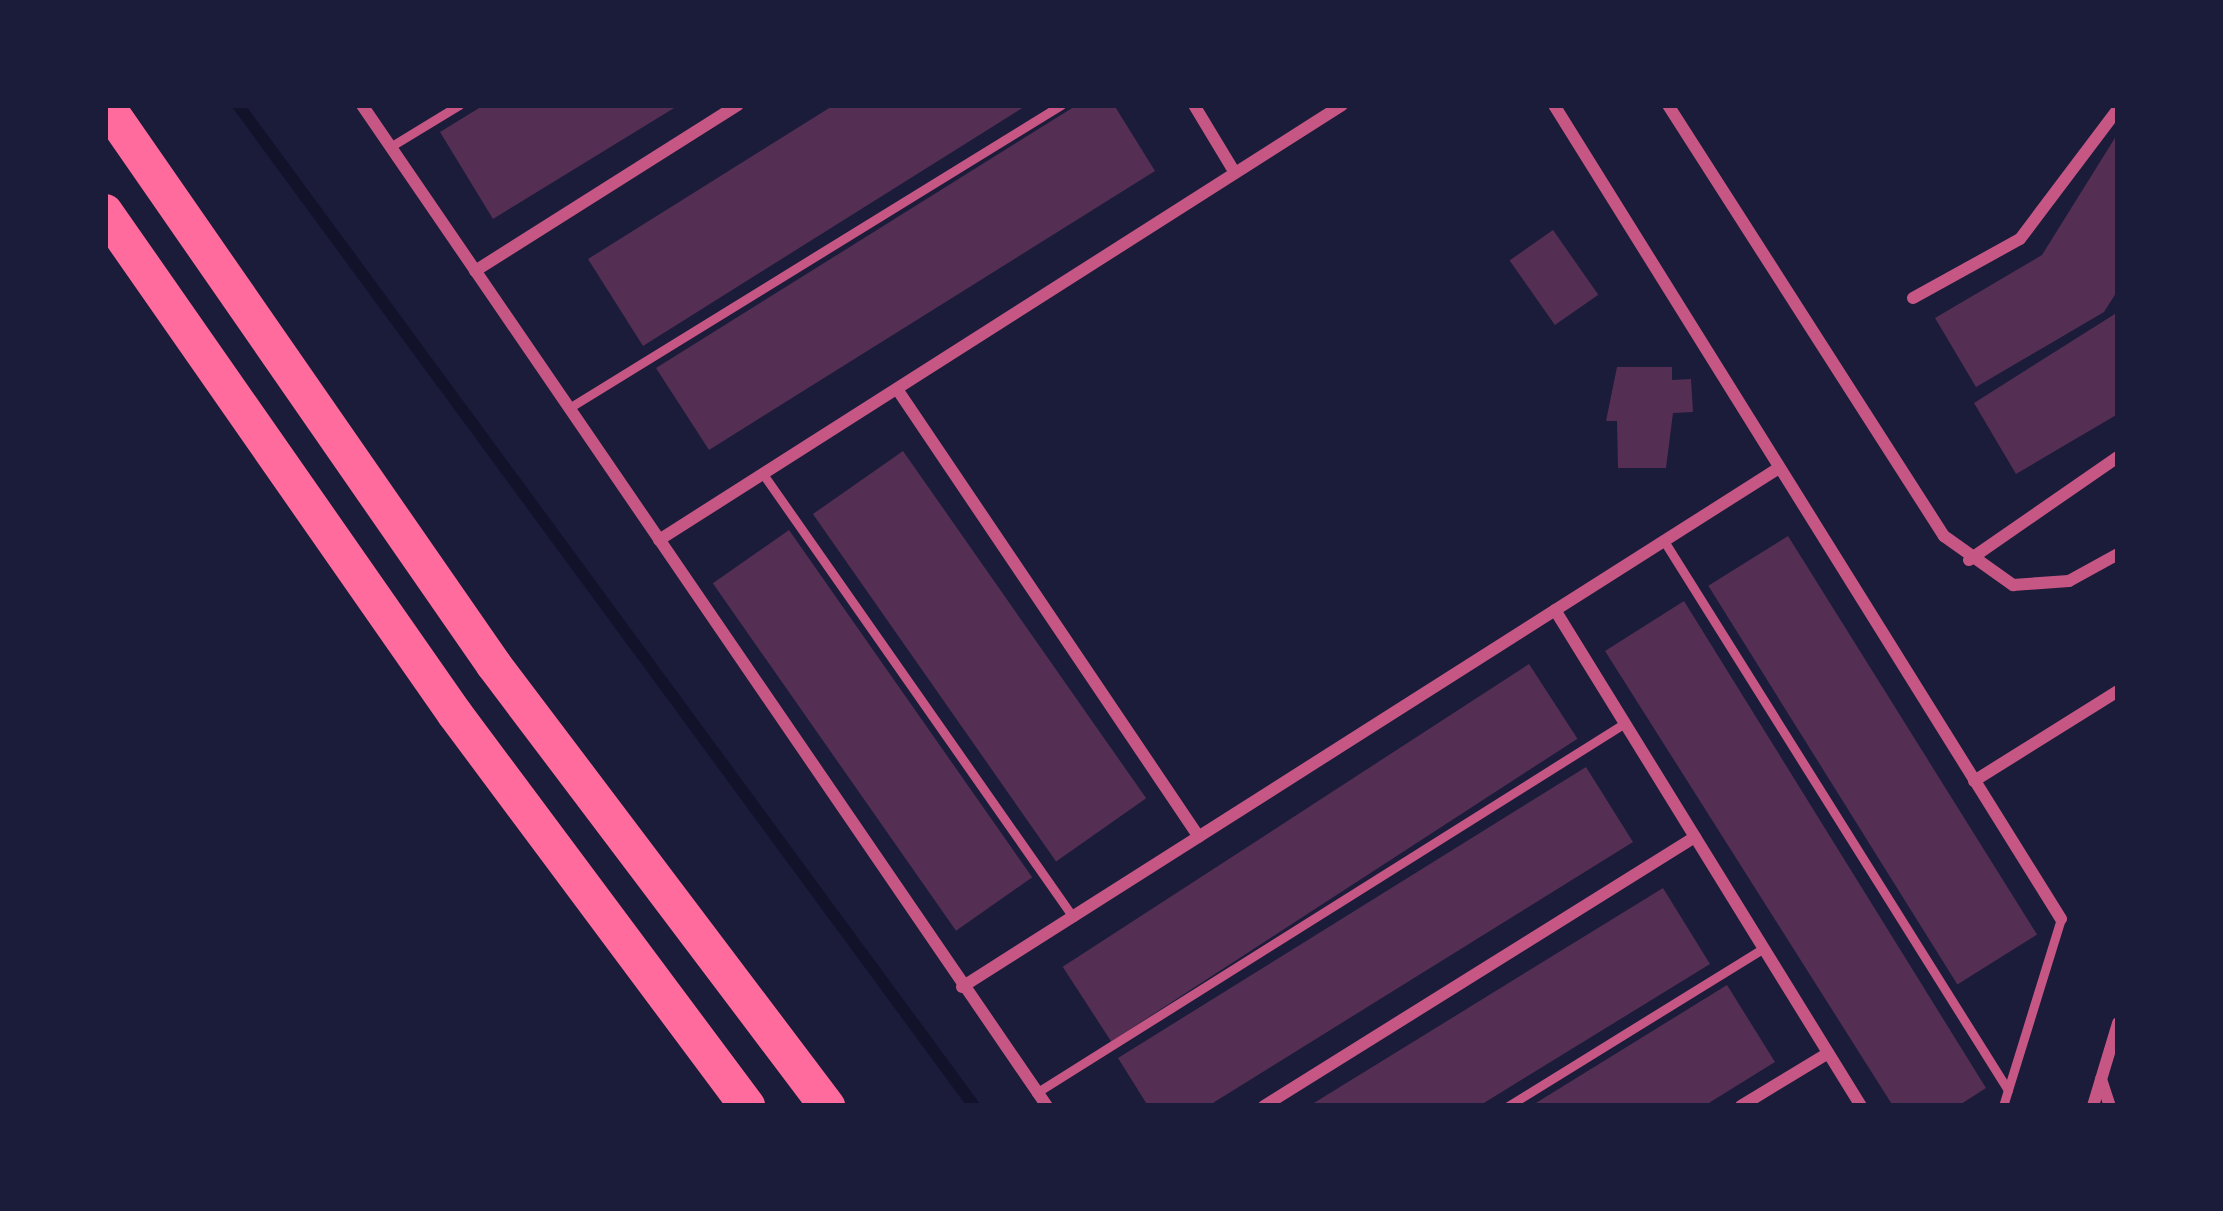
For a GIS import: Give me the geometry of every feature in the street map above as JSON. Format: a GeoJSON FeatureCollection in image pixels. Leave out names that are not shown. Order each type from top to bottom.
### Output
{"type":"FeatureCollection","features":[{"type":"Feature","properties":{"kind":"highway"},"geometry":{"type":"LineString","coordinates":[[106,105],[494,665],[827,1106]]}},
{"type":"Feature","properties":{"kind":"highway"},"geometry":{"type":"LineString","coordinates":[[105,212],[455,714],[747,1106]]}},
{"type":"Feature","properties":{"kind":"street"},"geometry":{"type":"LineString","coordinates":[[362,105],[1047,1106]]}},
{"type":"Feature","properties":{"kind":"street"},"geometry":{"type":"LineString","coordinates":[[475,271],[738,105]]}},
{"type":"Feature","properties":{"kind":"street"},"geometry":{"type":"LineString","coordinates":[[1194,105],[1235,173]]}},
{"type":"Feature","properties":{"kind":"street"},"geometry":{"type":"LineString","coordinates":[[659,540],[1342,105]]}},
{"type":"Feature","properties":{"kind":"street"},"geometry":{"type":"LineString","coordinates":[[1555,105],[2060,919]]}},
{"type":"Feature","properties":{"kind":"street"},"geometry":{"type":"LineString","coordinates":[[1668,105],[1918,506],[1970,560],[2013,585],[2038,587],[2069,581],[2118,554]]}},
{"type":"Feature","properties":{"kind":"street"},"geometry":{"type":"LineString","coordinates":[[1913,298],[2020,239],[2118,109]]}},
{"type":"Feature","properties":{"kind":"street"},"geometry":{"type":"LineString","coordinates":[[897,389],[1199,836]]}},
{"type":"Feature","properties":{"kind":"street"},"geometry":{"type":"LineString","coordinates":[[1970,560],[2118,457]]}},
{"type":"Feature","properties":{"kind":"street"},"geometry":{"type":"LineString","coordinates":[[962,987],[1780,468]]}},
{"type":"Feature","properties":{"kind":"street"},"geometry":{"type":"LineString","coordinates":[[1555,610],[1861,1106]]}},
{"type":"Feature","properties":{"kind":"street"},"geometry":{"type":"LineString","coordinates":[[1974,781],[2118,691]]}},
{"type":"Feature","properties":{"kind":"street"},"geometry":{"type":"LineString","coordinates":[[1264,1106],[1695,837]]}},
{"type":"Feature","properties":{"kind":"street"},"geometry":{"type":"LineString","coordinates":[[2093,1106],[2118,1023]]}},
{"type":"Feature","properties":{"kind":"street"},"geometry":{"type":"LineString","coordinates":[[1741,1106],[1828,1053]]}},
{"type":"Feature","properties":{"kind":"street"},"geometry":{"type":"LineString","coordinates":[[2101,1079],[2110,1106]]}},
{"type":"Feature","properties":{"kind":"lane"},"geometry":{"type":"LineString","coordinates":[[390,147],[459,105]]}},
{"type":"Feature","properties":{"kind":"lane"},"geometry":{"type":"LineString","coordinates":[[568,408],[1060,105]]}},
{"type":"Feature","properties":{"kind":"lane"},"geometry":{"type":"LineString","coordinates":[[764,474],[1073,917]]}},
{"type":"Feature","properties":{"kind":"lane"},"geometry":{"type":"LineString","coordinates":[[1664,541],[2008,1090]]}},
{"type":"Feature","properties":{"kind":"lane"},"geometry":{"type":"LineString","coordinates":[[1036,1093],[1624,723]]}},
{"type":"Feature","properties":{"kind":"lane"},"geometry":{"type":"LineString","coordinates":[[2003,1106],[2060,919]]}},
{"type":"Feature","properties":{"kind":"lane"},"geometry":{"type":"LineString","coordinates":[[1508,1106],[1764,948]]}},
{"type":"Feature","properties":{"kind":"building"},"geometry":{"type":"Polygon","coordinates":[[[484,105],[679,105],[493,219],[440,132],[484,105]]]}},
{"type":"Feature","properties":{"kind":"building"},"geometry":{"type":"Polygon","coordinates":[[[834,105],[1027,105],[643,346],[588,259],[834,105]]]}},
{"type":"Feature","properties":{"kind":"building"},"geometry":{"type":"Polygon","coordinates":[[[1077,105],[1114,105],[1155,171],[709,450],[656,368],[1077,105]]]}},
{"type":"Feature","properties":{"kind":"building"},"geometry":{"type":"Polygon","coordinates":[[[2118,133],[2118,290],[2104,312],[1976,387],[1935,318],[2042,255],[2118,133]]]}},
{"type":"Feature","properties":{"kind":"building"},"geometry":{"type":"Polygon","coordinates":[[[1553,230],[1598,295],[1555,325],[1510,260],[1553,230]]]}},
{"type":"Feature","properties":{"kind":"building"},"geometry":{"type":"Polygon","coordinates":[[[2118,312],[2118,414],[2016,474],[1974,403],[2118,312]]]}},
{"type":"Feature","properties":{"kind":"building"},"geometry":{"type":"Polygon","coordinates":[[[1617,367],[1672,367],[1672,380],[1691,379],[1693,412],[1673,413],[1666,468],[1618,468],[1617,421],[1606,421],[1617,367]]]}},
{"type":"Feature","properties":{"kind":"building"},"geometry":{"type":"Polygon","coordinates":[[[903,451],[1146,798],[1056,861],[813,514],[903,451]]]}},
{"type":"Feature","properties":{"kind":"building"},"geometry":{"type":"Polygon","coordinates":[[[789,530],[1032,877],[956,931],[713,583],[789,530]]]}},
{"type":"Feature","properties":{"kind":"building"},"geometry":{"type":"Polygon","coordinates":[[[1788,536],[2037,935],[1957,984],[1708,586],[1788,536]]]}},
{"type":"Feature","properties":{"kind":"building"},"geometry":{"type":"Polygon","coordinates":[[[1684,601],[1986,1088],[1958,1106],[1893,1106],[1605,651],[1684,601]]]}},
{"type":"Feature","properties":{"kind":"building"},"geometry":{"type":"Polygon","coordinates":[[[1529,664],[1577,739],[1111,1041],[1063,967],[1529,664]]]}},
{"type":"Feature","properties":{"kind":"building"},"geometry":{"type":"Polygon","coordinates":[[[1586,767],[1633,842],[1208,1106],[1148,1106],[1118,1058],[1586,767]]]}},
{"type":"Feature","properties":{"kind":"building"},"geometry":{"type":"Polygon","coordinates":[[[1663,888],[1710,964],[1479,1106],[1309,1106],[1663,888]]]}},
{"type":"Feature","properties":{"kind":"building"},"geometry":{"type":"Polygon","coordinates":[[[1727,985],[1775,1062],[1704,1106],[1531,1106],[1727,985]]]}},
{"type":"Feature","properties":{"kind":"waterway"},"geometry":{"type":"LineString","coordinates":[[238,105],[974,1106]]}}]}
